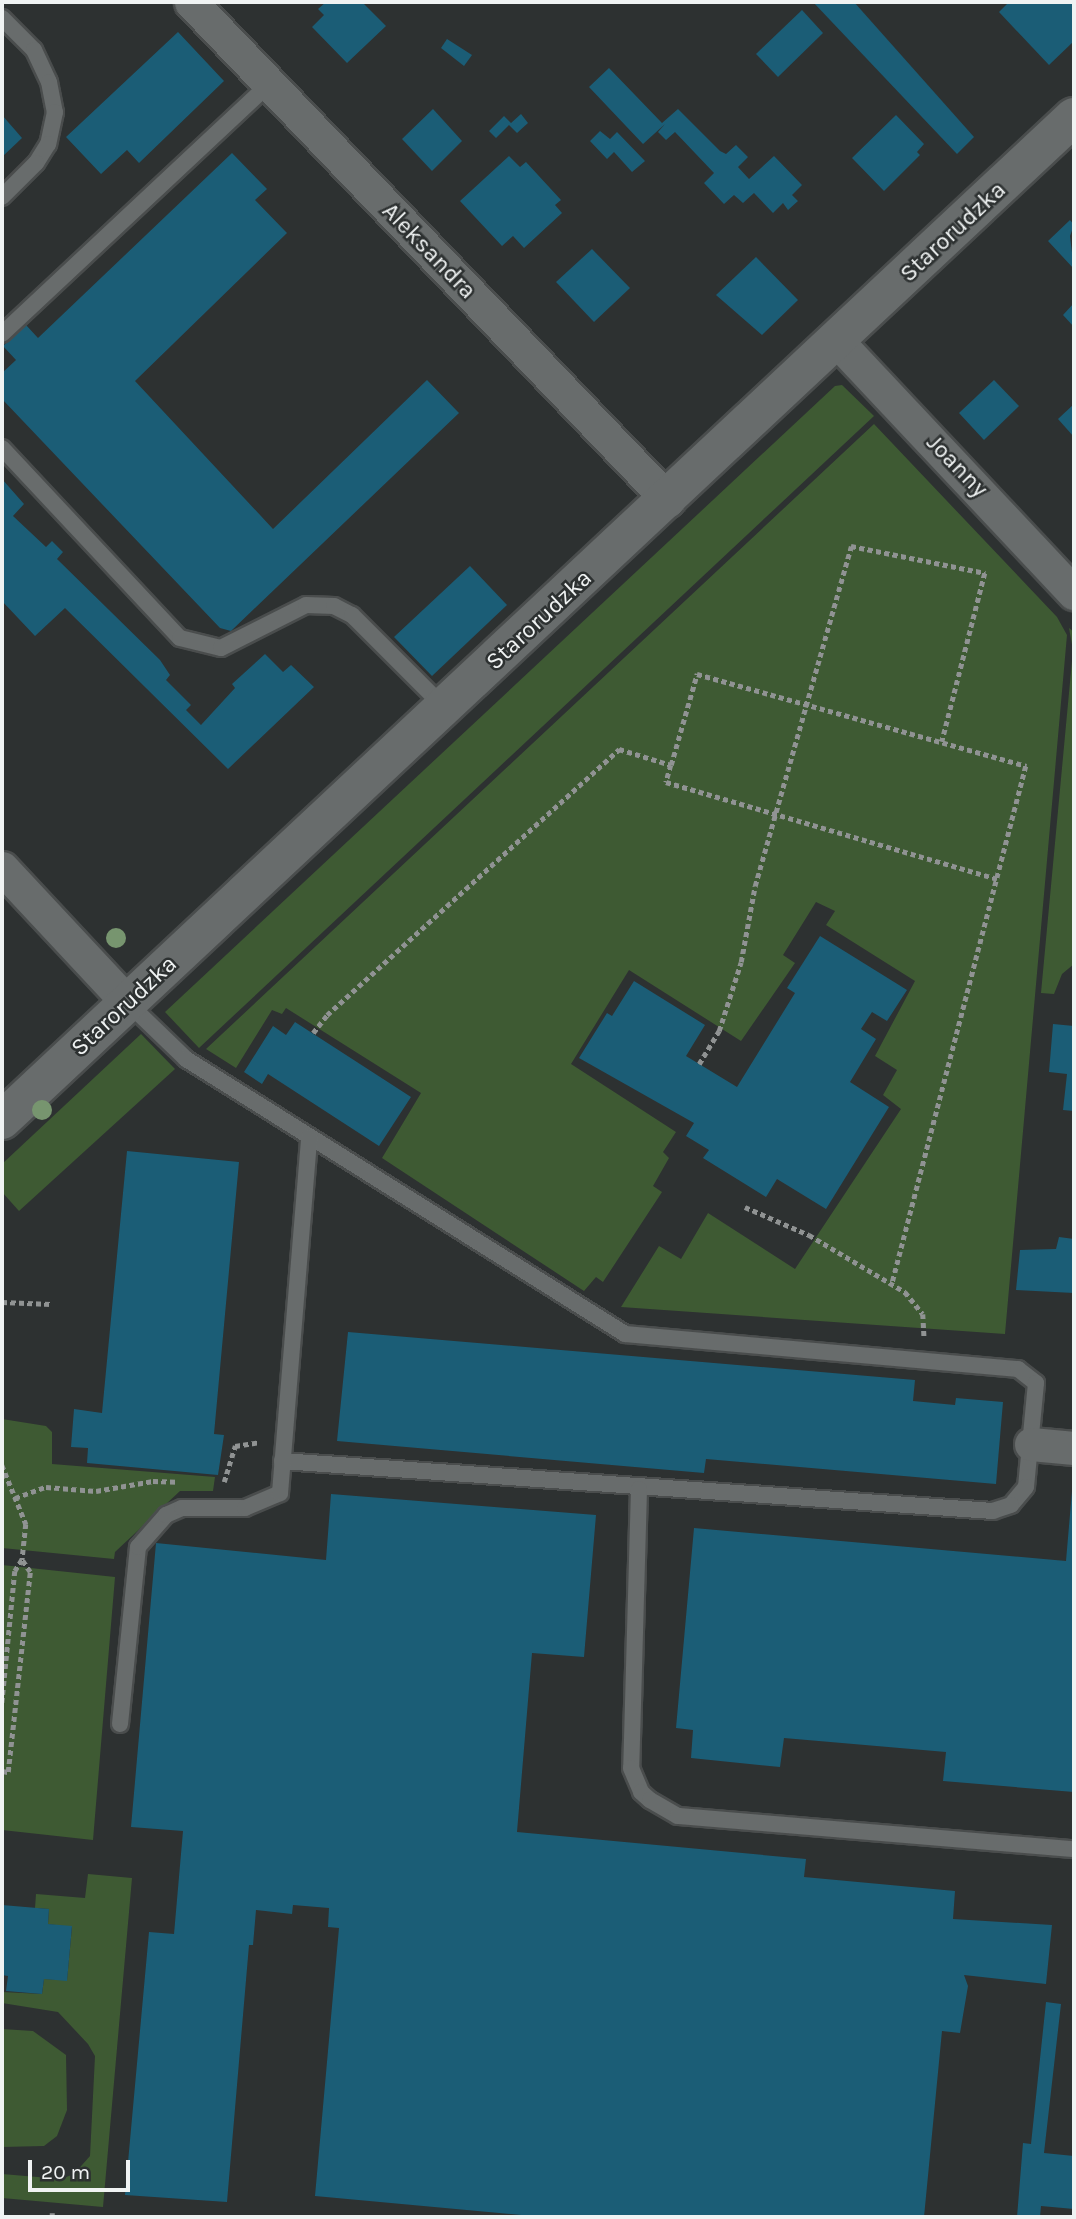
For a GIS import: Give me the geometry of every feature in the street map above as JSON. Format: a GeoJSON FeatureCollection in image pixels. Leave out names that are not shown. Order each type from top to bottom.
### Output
{"type":"FeatureCollection","features":[{"type":"Feature","properties":{"kind":"street","name":"Aleksandra"},"geometry":{"type":"LineString","coordinates":[[191,2],[668,500]]}},
{"type":"Feature","properties":{"kind":"street","name":"Starorudzka"},"geometry":{"type":"LineString","coordinates":[[2,1121],[1074,117]]}},
{"type":"Feature","properties":{"kind":"street","name":"Joanny"},"geometry":{"type":"LineString","coordinates":[[837,341],[1074,593]]}},
{"type":"Feature","properties":{"kind":"street"},"geometry":{"type":"LineString","coordinates":[[2,869],[128,1003]]}},
{"type":"Feature","properties":{"kind":"street"},"geometry":{"type":"LineString","coordinates":[[1031,1444],[1074,1448]]}},
{"type":"Feature","properties":{"kind":"lane"},"geometry":{"type":"LineString","coordinates":[[2,18],[34,50],[49,82],[55,112],[48,144],[36,163],[2,197]]}},
{"type":"Feature","properties":{"kind":"lane"},"geometry":{"type":"LineString","coordinates":[[2,334],[270,84]]}},
{"type":"Feature","properties":{"kind":"lane"},"geometry":{"type":"LineString","coordinates":[[2,448],[180,638],[221,648],[306,605],[334,606],[352,615],[445,708]]}},
{"type":"Feature","properties":{"kind":"lane"},"geometry":{"type":"LineString","coordinates":[[128,1003],[186,1059],[625,1334],[923,1361],[1029,1374],[1036,1384],[1031,1444],[1021,1496],[993,1511],[639,1489],[282,1461]]}},
{"type":"Feature","properties":{"kind":"lane"},"geometry":{"type":"LineString","coordinates":[[120,1724],[138,1548],[166,1516],[182,1508],[245,1508],[272,1499],[280,1493],[309,1137]]}},
{"type":"Feature","properties":{"kind":"lane"},"geometry":{"type":"LineString","coordinates":[[639,1489],[631,1768],[641,1792],[650,1800],[678,1815],[1074,1850]]}},
{"type":"Feature","properties":{"kind":"path"},"geometry":{"type":"LineString","coordinates":[[699,1064],[719,1031],[741,962],[755,886],[851,546],[985,572],[942,743]]}},
{"type":"Feature","properties":{"kind":"path"},"geometry":{"type":"LineString","coordinates":[[892,1284],[997,879],[1026,766],[697,674],[666,782],[997,879]]}},
{"type":"Feature","properties":{"kind":"path"},"geometry":{"type":"LineString","coordinates":[[313,1033],[337,1006],[619,749],[671,765]]}},
{"type":"Feature","properties":{"kind":"path"},"geometry":{"type":"LineString","coordinates":[[745,1207],[809,1235],[905,1292],[923,1314],[923,1361]]}},
{"type":"Feature","properties":{"kind":"path"},"geometry":{"type":"LineString","coordinates":[[2,1302],[51,1304]]}},
{"type":"Feature","properties":{"kind":"path"},"geometry":{"type":"LineString","coordinates":[[217,1485],[227,1481],[235,1446],[284,1437]]}},
{"type":"Feature","properties":{"kind":"path"},"geometry":{"type":"LineString","coordinates":[[2,1465],[26,1524],[22,1560],[15,1572],[2,1704]]}},
{"type":"Feature","properties":{"kind":"path"},"geometry":{"type":"LineString","coordinates":[[15,1499],[46,1487],[96,1492],[153,1481],[191,1483]]}},
{"type":"Feature","properties":{"kind":"path"},"geometry":{"type":"LineString","coordinates":[[2,1771],[8,1772],[30,1572],[22,1560]]}},
{"type":"Feature","properties":{"kind":"green space"},"geometry":{"type":"Polygon","coordinates":[[[842,385],[874,416],[199,1048],[165,1012],[835,386],[842,385]]]}},
{"type":"Feature","properties":{"kind":"green space"},"geometry":{"type":"Polygon","coordinates":[[[874,424],[1057,617],[1067,635],[1005,1334],[621,1307],[659,1246],[681,1259],[708,1213],[795,1269],[901,1109],[883,1095],[897,1070],[875,1056],[915,981],[826,925],[835,911],[816,902],[783,955],[795,963],[741,1041],[629,970],[571,1064],[676,1132],[663,1152],[669,1158],[653,1186],[662,1192],[603,1282],[596,1277],[584,1291],[382,1158],[421,1093],[286,1008],[282,1014],[272,1010],[236,1068],[206,1049],[874,424]]]}},
{"type":"Feature","properties":{"kind":"green space"},"geometry":{"type":"Polygon","coordinates":[[[1069,628],[1074,632],[1074,964],[1062,974],[1054,994],[1041,993],[1073,650],[1069,628]]]}},
{"type":"Feature","properties":{"kind":"green space"},"geometry":{"type":"Polygon","coordinates":[[[141,1034],[175,1069],[19,1211],[2,1192],[2,1164],[141,1034]]]}},
{"type":"Feature","properties":{"kind":"green space"},"geometry":{"type":"Polygon","coordinates":[[[2,1419],[46,1426],[52,1432],[52,1464],[215,1477],[213,1491],[180,1491],[115,1552],[114,1559],[2,1548],[2,1419]]]}},
{"type":"Feature","properties":{"kind":"green space"},"geometry":{"type":"Polygon","coordinates":[[[2,1565],[115,1577],[93,1840],[2,1830],[2,1565]]]}},
{"type":"Feature","properties":{"kind":"green space"},"geometry":{"type":"Polygon","coordinates":[[[88,1874],[132,1878],[103,2207],[2,2198],[2,2174],[61,2179],[74,2174],[90,2156],[95,2056],[88,2044],[58,2012],[2,2003],[2,1992],[42,1994],[44,1979],[67,1980],[72,1927],[48,1924],[49,1909],[35,1908],[36,1894],[85,1898],[88,1874]]]}},
{"type":"Feature","properties":{"kind":"green space"},"geometry":{"type":"Polygon","coordinates":[[[2,2029],[33,2031],[66,2055],[67,2110],[57,2136],[44,2146],[2,2147],[2,2029]]]}},
{"type":"Feature","properties":{"kind":"building"},"geometry":{"type":"Polygon","coordinates":[[[326,2],[362,2],[386,26],[347,63],[312,27],[324,15],[318,9],[326,2]]]}},
{"type":"Feature","properties":{"kind":"building"},"geometry":{"type":"Polygon","coordinates":[[[813,2],[854,2],[974,137],[957,154],[813,2]]]}},
{"type":"Feature","properties":{"kind":"building"},"geometry":{"type":"Polygon","coordinates":[[[1009,2],[1072,2],[1074,41],[1049,65],[999,12],[1009,2]]]}},
{"type":"Feature","properties":{"kind":"building"},"geometry":{"type":"Polygon","coordinates":[[[802,10],[823,33],[778,77],[756,54],[802,10]]]}},
{"type":"Feature","properties":{"kind":"building"},"geometry":{"type":"Polygon","coordinates":[[[178,32],[224,81],[139,163],[127,150],[101,174],[66,137],[178,32]]]}},
{"type":"Feature","properties":{"kind":"building"},"geometry":{"type":"Polygon","coordinates":[[[447,39],[472,55],[464,66],[441,48],[447,39]]]}},
{"type":"Feature","properties":{"kind":"building"},"geometry":{"type":"Polygon","coordinates":[[[609,68],[662,123],[678,109],[720,151],[726,154],[736,145],[748,157],[738,167],[749,179],[774,156],[802,185],[792,195],[798,201],[788,210],[783,203],[773,213],[754,193],[743,203],[734,195],[724,204],[704,183],[714,173],[675,132],[666,140],[658,132],[665,124],[643,144],[589,87],[609,68]]]}},
{"type":"Feature","properties":{"kind":"building"},"geometry":{"type":"Polygon","coordinates":[[[433,109],[462,141],[432,171],[402,139],[433,109]]]}},
{"type":"Feature","properties":{"kind":"building"},"geometry":{"type":"Polygon","coordinates":[[[521,114],[528,123],[517,133],[509,125],[496,138],[489,131],[504,116],[511,123],[521,114]]]}},
{"type":"Feature","properties":{"kind":"building"},"geometry":{"type":"Polygon","coordinates":[[[2,115],[22,138],[2,157],[2,115]]]}},
{"type":"Feature","properties":{"kind":"building"},"geometry":{"type":"Polygon","coordinates":[[[896,115],[924,144],[917,152],[920,155],[884,191],[852,158],[896,115]]]}},
{"type":"Feature","properties":{"kind":"building"},"geometry":{"type":"Polygon","coordinates":[[[600,131],[610,139],[617,132],[645,161],[632,172],[614,152],[607,159],[590,141],[600,131]]]}},
{"type":"Feature","properties":{"kind":"building"},"geometry":{"type":"Polygon","coordinates":[[[232,153],[267,189],[255,200],[287,233],[135,381],[273,529],[427,380],[459,413],[231,631],[220,628],[2,399],[2,373],[16,360],[3,346],[26,325],[38,338],[232,153]]]}},
{"type":"Feature","properties":{"kind":"building"},"geometry":{"type":"Polygon","coordinates":[[[509,156],[520,167],[526,162],[561,200],[555,205],[562,213],[524,248],[513,236],[502,246],[460,201],[509,156]]]}},
{"type":"Feature","properties":{"kind":"building"},"geometry":{"type":"Polygon","coordinates":[[[1070,220],[1074,225],[1070,236],[1074,269],[1048,241],[1070,220]]]}},
{"type":"Feature","properties":{"kind":"building"},"geometry":{"type":"Polygon","coordinates":[[[592,249],[630,288],[594,322],[556,282],[592,249]]]}},
{"type":"Feature","properties":{"kind":"building"},"geometry":{"type":"Polygon","coordinates":[[[756,257],[798,300],[762,335],[716,295],[756,257]]]}},
{"type":"Feature","properties":{"kind":"building"},"geometry":{"type":"Polygon","coordinates":[[[1074,303],[1074,327],[1063,315],[1074,303]]]}},
{"type":"Feature","properties":{"kind":"building"},"geometry":{"type":"Polygon","coordinates":[[[994,380],[1019,406],[984,440],[959,413],[994,380]]]}},
{"type":"Feature","properties":{"kind":"building"},"geometry":{"type":"Polygon","coordinates":[[[1074,404],[1074,437],[1058,419],[1074,404]]]}},
{"type":"Feature","properties":{"kind":"building"},"geometry":{"type":"Polygon","coordinates":[[[2,479],[24,504],[13,516],[46,547],[52,541],[63,552],[57,559],[160,660],[170,675],[166,680],[191,705],[186,710],[201,725],[235,688],[232,684],[265,654],[283,672],[291,665],[314,687],[228,769],[65,608],[35,636],[2,601],[2,479]]]}},
{"type":"Feature","properties":{"kind":"building"},"geometry":{"type":"Polygon","coordinates":[[[470,566],[507,605],[432,676],[394,637],[470,566]]]}},
{"type":"Feature","properties":{"kind":"building"},"geometry":{"type":"Polygon","coordinates":[[[820,936],[907,990],[887,1021],[872,1012],[861,1029],[876,1039],[850,1082],[889,1107],[826,1209],[777,1179],[766,1197],[703,1158],[709,1150],[686,1136],[694,1123],[579,1058],[607,1013],[612,1016],[634,981],[705,1025],[686,1056],[737,1087],[795,993],[787,988],[820,936]]]}},
{"type":"Feature","properties":{"kind":"building"},"geometry":{"type":"Polygon","coordinates":[[[295,1022],[411,1097],[379,1146],[268,1074],[262,1084],[244,1072],[273,1026],[286,1035],[295,1022]]]}},
{"type":"Feature","properties":{"kind":"building"},"geometry":{"type":"Polygon","coordinates":[[[1053,1024],[1074,1026],[1074,1111],[1063,1110],[1067,1074],[1049,1072],[1053,1024]]]}},
{"type":"Feature","properties":{"kind":"building"},"geometry":{"type":"Polygon","coordinates":[[[127,1151],[239,1162],[214,1434],[224,1435],[218,1475],[87,1463],[88,1448],[71,1447],[74,1409],[102,1413],[127,1151]]]}},
{"type":"Feature","properties":{"kind":"building"},"geometry":{"type":"Polygon","coordinates":[[[1059,1237],[1074,1239],[1074,1293],[1016,1290],[1020,1250],[1056,1249],[1059,1237]]]}},
{"type":"Feature","properties":{"kind":"building"},"geometry":{"type":"Polygon","coordinates":[[[348,1332],[915,1380],[913,1401],[955,1405],[956,1398],[1003,1402],[996,1484],[706,1459],[704,1473],[337,1441],[348,1332]]]}},
{"type":"Feature","properties":{"kind":"building"},"geometry":{"type":"Polygon","coordinates":[[[1072,1491],[1074,1792],[943,1781],[946,1752],[784,1738],[780,1767],[691,1758],[693,1730],[676,1728],[694,1528],[1066,1561],[1072,1491]]]}},
{"type":"Feature","properties":{"kind":"building"},"geometry":{"type":"Polygon","coordinates":[[[331,1494],[596,1515],[584,1657],[532,1653],[517,1832],[806,1859],[804,1877],[955,1891],[953,1919],[1052,1925],[1046,1984],[964,1975],[968,1986],[960,2033],[942,2031],[924,2217],[542,2217],[315,2196],[339,1928],[328,1927],[329,1908],[293,1905],[292,1914],[256,1910],[253,1945],[249,1945],[227,2202],[125,2195],[149,1932],[174,1934],[183,1831],[131,1827],[156,1543],[326,1560],[331,1494]]]}},
{"type":"Feature","properties":{"kind":"building"},"geometry":{"type":"Polygon","coordinates":[[[2,1905],[49,1909],[48,1924],[72,1926],[67,1981],[44,1979],[42,1994],[6,1991],[8,1976],[2,1975],[2,1905]]]}},
{"type":"Feature","properties":{"kind":"building"},"geometry":{"type":"Polygon","coordinates":[[[1046,2002],[1061,2004],[1044,2153],[1074,2156],[1074,2209],[1041,2206],[1040,2217],[1017,2217],[1023,2143],[1031,2144],[1046,2002]]]}}]}
